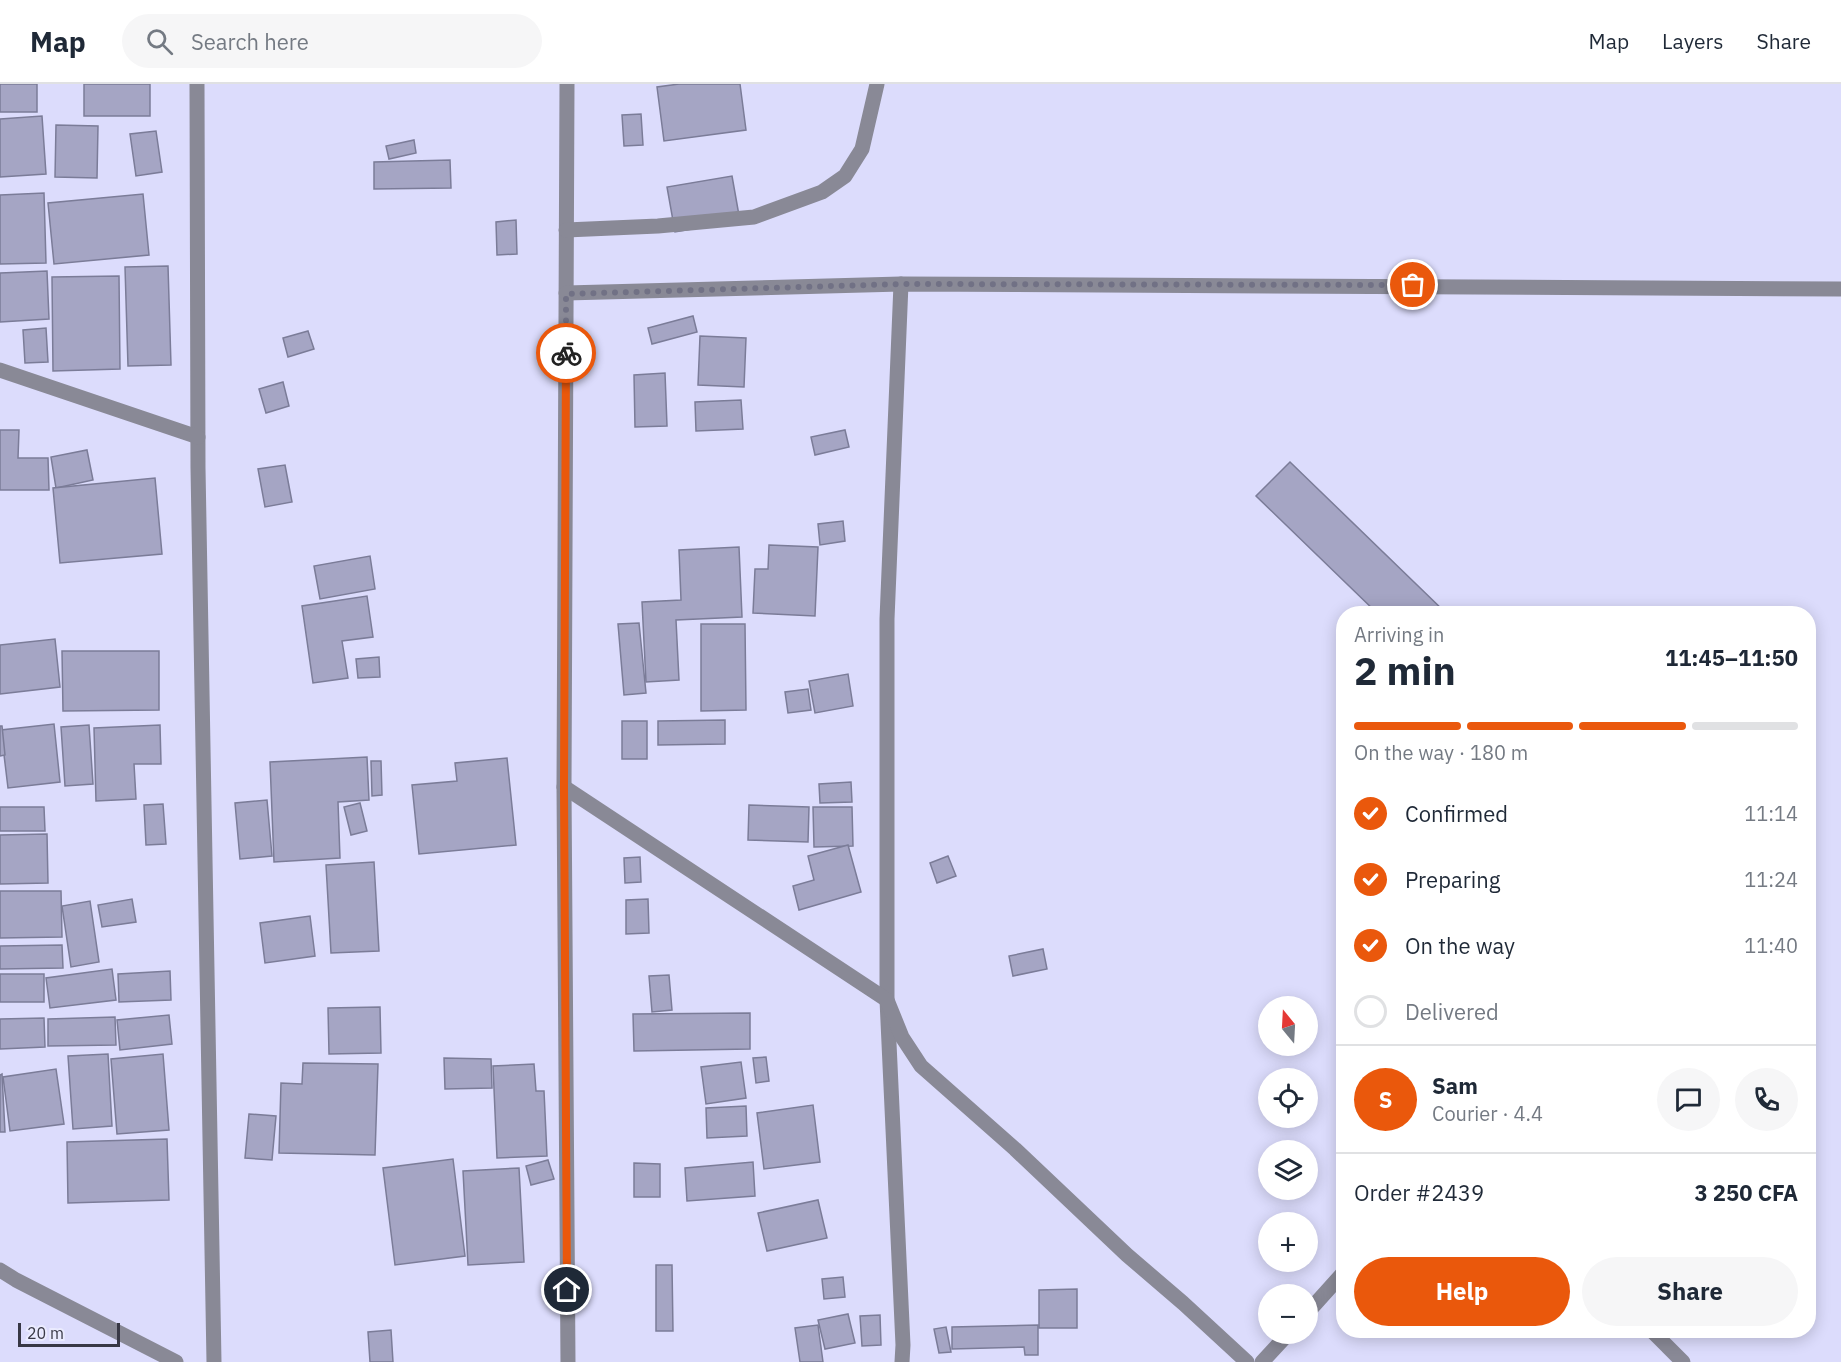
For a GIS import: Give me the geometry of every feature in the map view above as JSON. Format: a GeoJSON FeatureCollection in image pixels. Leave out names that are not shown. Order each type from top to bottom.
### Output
{"type":"FeatureCollection","features":[{"type":"Feature","properties":{"kind":"street"},"geometry":{"type":"LineString","coordinates":[[197,84],[198,437],[214,1362]]}},
{"type":"Feature","properties":{"kind":"street"},"geometry":{"type":"LineString","coordinates":[[567,84],[564,787],[568,1362]]}},
{"type":"Feature","properties":{"kind":"street"},"geometry":{"type":"LineString","coordinates":[[566,230],[658,226],[754,217],[822,192],[845,176],[862,149],[877,84]]}},
{"type":"Feature","properties":{"kind":"street"},"geometry":{"type":"LineString","coordinates":[[566,294],[901,284],[1841,289]]}},
{"type":"Feature","properties":{"kind":"street"},"geometry":{"type":"LineString","coordinates":[[901,284],[887,619],[887,1000],[902,1362]]}},
{"type":"Feature","properties":{"kind":"street"},"geometry":{"type":"LineString","coordinates":[[0,370],[198,437]]}},
{"type":"Feature","properties":{"kind":"street"},"geometry":{"type":"LineString","coordinates":[[564,787],[887,1000],[902,1037],[921,1066],[1015,1149],[1126,1255],[1183,1303],[1247,1362]]}},
{"type":"Feature","properties":{"kind":"street"},"geometry":{"type":"LineString","coordinates":[[0,1270],[176,1362]]}},
{"type":"Feature","properties":{"kind":"street"},"geometry":{"type":"LineString","coordinates":[[1318,1301],[1336,1281]]}},
{"type":"Feature","properties":{"kind":"street"},"geometry":{"type":"LineString","coordinates":[[1659,1338],[1683,1362]]}},
{"type":"Feature","properties":{"kind":"street"},"geometry":{"type":"LineString","coordinates":[[1262,1362],[1279,1344]]}},
{"type":"Feature","properties":{"kind":"building"},"geometry":{"type":"Polygon","coordinates":[[[0,84],[37,84],[37,112],[0,112],[0,84]]]}},
{"type":"Feature","properties":{"kind":"building"},"geometry":{"type":"Polygon","coordinates":[[[84,84],[150,84],[150,116],[84,116],[84,84]]]}},
{"type":"Feature","properties":{"kind":"building"},"geometry":{"type":"Polygon","coordinates":[[[679,84],[740,84],[746,130],[664,141],[657,87],[679,84]]]}},
{"type":"Feature","properties":{"kind":"building"},"geometry":{"type":"Polygon","coordinates":[[[641,114],[643,145],[624,146],[622,115],[641,114]]]}},
{"type":"Feature","properties":{"kind":"building"},"geometry":{"type":"Polygon","coordinates":[[[42,116],[46,174],[0,177],[0,119],[42,116]]]}},
{"type":"Feature","properties":{"kind":"building"},"geometry":{"type":"Polygon","coordinates":[[[56,125],[98,126],[97,178],[55,177],[56,125]]]}},
{"type":"Feature","properties":{"kind":"building"},"geometry":{"type":"Polygon","coordinates":[[[156,131],[162,172],[136,176],[130,134],[156,131]]]}},
{"type":"Feature","properties":{"kind":"building"},"geometry":{"type":"Polygon","coordinates":[[[414,140],[416,153],[389,159],[386,146],[414,140]]]}},
{"type":"Feature","properties":{"kind":"building"},"geometry":{"type":"Polygon","coordinates":[[[450,160],[451,188],[374,189],[374,162],[450,160]]]}},
{"type":"Feature","properties":{"kind":"building"},"geometry":{"type":"Polygon","coordinates":[[[732,176],[740,221],[675,232],[667,187],[732,176]]]}},
{"type":"Feature","properties":{"kind":"building"},"geometry":{"type":"Polygon","coordinates":[[[44,193],[46,263],[0,264],[0,195],[44,193]]]}},
{"type":"Feature","properties":{"kind":"building"},"geometry":{"type":"Polygon","coordinates":[[[143,194],[149,255],[54,264],[48,203],[143,194]]]}},
{"type":"Feature","properties":{"kind":"building"},"geometry":{"type":"Polygon","coordinates":[[[516,220],[517,254],[497,255],[496,222],[516,220]]]}},
{"type":"Feature","properties":{"kind":"building"},"geometry":{"type":"Polygon","coordinates":[[[168,266],[171,365],[128,366],[125,267],[168,266]]]}},
{"type":"Feature","properties":{"kind":"building"},"geometry":{"type":"Polygon","coordinates":[[[47,271],[49,319],[0,322],[0,273],[47,271]]]}},
{"type":"Feature","properties":{"kind":"building"},"geometry":{"type":"Polygon","coordinates":[[[119,276],[120,369],[53,371],[52,277],[119,276]]]}},
{"type":"Feature","properties":{"kind":"building"},"geometry":{"type":"Polygon","coordinates":[[[693,316],[697,332],[652,344],[648,328],[693,316]]]}},
{"type":"Feature","properties":{"kind":"building"},"geometry":{"type":"Polygon","coordinates":[[[46,328],[48,362],[25,363],[23,330],[46,328]]]}},
{"type":"Feature","properties":{"kind":"building"},"geometry":{"type":"Polygon","coordinates":[[[308,331],[314,349],[288,357],[283,338],[308,331]]]}},
{"type":"Feature","properties":{"kind":"building"},"geometry":{"type":"Polygon","coordinates":[[[700,336],[746,338],[744,387],[698,385],[700,336]]]}},
{"type":"Feature","properties":{"kind":"building"},"geometry":{"type":"Polygon","coordinates":[[[665,373],[667,426],[635,427],[634,375],[665,373]]]}},
{"type":"Feature","properties":{"kind":"building"},"geometry":{"type":"Polygon","coordinates":[[[283,382],[289,406],[266,413],[259,389],[283,382]]]}},
{"type":"Feature","properties":{"kind":"building"},"geometry":{"type":"Polygon","coordinates":[[[741,400],[743,429],[696,431],[695,402],[741,400]]]}},
{"type":"Feature","properties":{"kind":"building"},"geometry":{"type":"Polygon","coordinates":[[[0,430],[19,430],[18,458],[48,458],[49,490],[0,490],[0,430]]]}},
{"type":"Feature","properties":{"kind":"building"},"geometry":{"type":"Polygon","coordinates":[[[845,430],[849,447],[815,455],[811,437],[845,430]]]}},
{"type":"Feature","properties":{"kind":"building"},"geometry":{"type":"Polygon","coordinates":[[[87,450],[93,480],[56,488],[51,457],[87,450]]]}},
{"type":"Feature","properties":{"kind":"building"},"geometry":{"type":"Polygon","coordinates":[[[1290,462],[1439,606],[1370,606],[1256,496],[1290,462]]]}},
{"type":"Feature","properties":{"kind":"building"},"geometry":{"type":"Polygon","coordinates":[[[285,465],[292,502],[265,507],[258,469],[285,465]]]}},
{"type":"Feature","properties":{"kind":"building"},"geometry":{"type":"Polygon","coordinates":[[[155,478],[162,554],[60,563],[53,488],[155,478]]]}},
{"type":"Feature","properties":{"kind":"building"},"geometry":{"type":"Polygon","coordinates":[[[843,521],[845,541],[820,545],[818,524],[843,521]]]}},
{"type":"Feature","properties":{"kind":"building"},"geometry":{"type":"Polygon","coordinates":[[[769,545],[818,547],[815,616],[753,613],[755,569],[768,569],[769,545]]]}},
{"type":"Feature","properties":{"kind":"building"},"geometry":{"type":"Polygon","coordinates":[[[739,547],[742,617],[676,620],[679,680],[646,682],[642,602],[681,600],[679,550],[739,547]]]}},
{"type":"Feature","properties":{"kind":"building"},"geometry":{"type":"Polygon","coordinates":[[[370,556],[375,589],[320,599],[314,566],[370,556]]]}},
{"type":"Feature","properties":{"kind":"building"},"geometry":{"type":"Polygon","coordinates":[[[367,596],[373,637],[342,641],[348,678],[313,683],[302,606],[367,596]]]}},
{"type":"Feature","properties":{"kind":"building"},"geometry":{"type":"Polygon","coordinates":[[[639,623],[646,693],[624,695],[618,624],[639,623]]]}},
{"type":"Feature","properties":{"kind":"building"},"geometry":{"type":"Polygon","coordinates":[[[701,624],[745,624],[746,710],[701,711],[701,624]]]}},
{"type":"Feature","properties":{"kind":"building"},"geometry":{"type":"Polygon","coordinates":[[[55,639],[60,687],[0,694],[0,645],[55,639]]]}},
{"type":"Feature","properties":{"kind":"building"},"geometry":{"type":"Polygon","coordinates":[[[62,651],[159,651],[159,710],[63,711],[62,651]]]}},
{"type":"Feature","properties":{"kind":"building"},"geometry":{"type":"Polygon","coordinates":[[[379,657],[380,677],[358,678],[356,659],[379,657]]]}},
{"type":"Feature","properties":{"kind":"building"},"geometry":{"type":"Polygon","coordinates":[[[848,674],[853,706],[815,713],[809,681],[848,674]]]}},
{"type":"Feature","properties":{"kind":"building"},"geometry":{"type":"Polygon","coordinates":[[[808,689],[811,710],[788,713],[785,692],[808,689]]]}},
{"type":"Feature","properties":{"kind":"building"},"geometry":{"type":"Polygon","coordinates":[[[725,720],[725,744],[658,745],[658,721],[725,720]]]}},
{"type":"Feature","properties":{"kind":"building"},"geometry":{"type":"Polygon","coordinates":[[[622,721],[647,721],[647,759],[622,759],[622,721]]]}},
{"type":"Feature","properties":{"kind":"building"},"geometry":{"type":"Polygon","coordinates":[[[54,724],[60,782],[8,788],[1,730],[54,724]]]}},
{"type":"Feature","properties":{"kind":"building"},"geometry":{"type":"Polygon","coordinates":[[[89,725],[93,784],[65,786],[61,727],[89,725]]]}},
{"type":"Feature","properties":{"kind":"building"},"geometry":{"type":"Polygon","coordinates":[[[160,725],[161,764],[134,764],[136,799],[96,801],[94,728],[160,725]]]}},
{"type":"Feature","properties":{"kind":"building"},"geometry":{"type":"Polygon","coordinates":[[[0,726],[2,726],[5,755],[0,756],[0,726]]]}},
{"type":"Feature","properties":{"kind":"building"},"geometry":{"type":"Polygon","coordinates":[[[367,757],[369,800],[338,802],[340,858],[274,862],[270,762],[367,757]]]}},
{"type":"Feature","properties":{"kind":"building"},"geometry":{"type":"Polygon","coordinates":[[[507,758],[516,845],[419,854],[412,785],[457,781],[455,763],[507,758]]]}},
{"type":"Feature","properties":{"kind":"building"},"geometry":{"type":"Polygon","coordinates":[[[371,761],[381,761],[382,795],[372,796],[371,761]]]}},
{"type":"Feature","properties":{"kind":"building"},"geometry":{"type":"Polygon","coordinates":[[[851,782],[852,802],[820,803],[819,784],[851,782]]]}},
{"type":"Feature","properties":{"kind":"building"},"geometry":{"type":"Polygon","coordinates":[[[267,800],[272,856],[240,859],[235,803],[267,800]]]}},
{"type":"Feature","properties":{"kind":"building"},"geometry":{"type":"Polygon","coordinates":[[[360,803],[367,831],[351,835],[344,807],[360,803]]]}},
{"type":"Feature","properties":{"kind":"building"},"geometry":{"type":"Polygon","coordinates":[[[163,804],[166,844],[146,845],[144,805],[163,804]]]}},
{"type":"Feature","properties":{"kind":"building"},"geometry":{"type":"Polygon","coordinates":[[[749,805],[809,807],[808,842],[748,840],[749,805]]]}},
{"type":"Feature","properties":{"kind":"building"},"geometry":{"type":"Polygon","coordinates":[[[0,807],[44,807],[45,831],[0,831],[0,807]]]}},
{"type":"Feature","properties":{"kind":"building"},"geometry":{"type":"Polygon","coordinates":[[[813,807],[852,807],[853,846],[814,847],[813,807]]]}},
{"type":"Feature","properties":{"kind":"building"},"geometry":{"type":"Polygon","coordinates":[[[47,834],[48,883],[0,884],[0,835],[47,834]]]}},
{"type":"Feature","properties":{"kind":"building"},"geometry":{"type":"Polygon","coordinates":[[[848,845],[861,892],[799,910],[793,886],[814,880],[808,856],[848,845]]]}},
{"type":"Feature","properties":{"kind":"building"},"geometry":{"type":"Polygon","coordinates":[[[948,856],[956,876],[937,883],[930,863],[948,856]]]}},
{"type":"Feature","properties":{"kind":"building"},"geometry":{"type":"Polygon","coordinates":[[[640,857],[641,882],[625,883],[624,858],[640,857]]]}},
{"type":"Feature","properties":{"kind":"building"},"geometry":{"type":"Polygon","coordinates":[[[374,862],[379,951],[331,953],[326,865],[374,862]]]}},
{"type":"Feature","properties":{"kind":"building"},"geometry":{"type":"Polygon","coordinates":[[[0,891],[61,891],[62,937],[0,938],[0,891]]]}},
{"type":"Feature","properties":{"kind":"building"},"geometry":{"type":"Polygon","coordinates":[[[132,899],[136,922],[102,927],[98,905],[132,899]]]}},
{"type":"Feature","properties":{"kind":"building"},"geometry":{"type":"Polygon","coordinates":[[[648,899],[649,933],[626,934],[626,900],[648,899]]]}},
{"type":"Feature","properties":{"kind":"building"},"geometry":{"type":"Polygon","coordinates":[[[90,901],[99,962],[71,967],[62,906],[90,901]]]}},
{"type":"Feature","properties":{"kind":"building"},"geometry":{"type":"Polygon","coordinates":[[[310,916],[315,956],[265,963],[260,923],[310,916]]]}},
{"type":"Feature","properties":{"kind":"building"},"geometry":{"type":"Polygon","coordinates":[[[62,945],[63,968],[0,969],[0,946],[62,945]]]}},
{"type":"Feature","properties":{"kind":"building"},"geometry":{"type":"Polygon","coordinates":[[[1043,949],[1047,969],[1013,976],[1009,956],[1043,949]]]}},
{"type":"Feature","properties":{"kind":"building"},"geometry":{"type":"Polygon","coordinates":[[[112,969],[116,1000],[50,1008],[46,978],[112,969]]]}},
{"type":"Feature","properties":{"kind":"building"},"geometry":{"type":"Polygon","coordinates":[[[170,971],[171,1000],[119,1002],[118,974],[170,971]]]}},
{"type":"Feature","properties":{"kind":"building"},"geometry":{"type":"Polygon","coordinates":[[[0,974],[44,974],[44,1002],[0,1002],[0,974]]]}},
{"type":"Feature","properties":{"kind":"building"},"geometry":{"type":"Polygon","coordinates":[[[669,975],[672,1010],[652,1012],[649,976],[669,975]]]}},
{"type":"Feature","properties":{"kind":"building"},"geometry":{"type":"Polygon","coordinates":[[[380,1007],[381,1053],[329,1054],[328,1008],[380,1007]]]}},
{"type":"Feature","properties":{"kind":"building"},"geometry":{"type":"Polygon","coordinates":[[[750,1013],[750,1049],[634,1051],[633,1014],[750,1013]]]}},
{"type":"Feature","properties":{"kind":"building"},"geometry":{"type":"Polygon","coordinates":[[[169,1015],[172,1044],[120,1050],[117,1020],[169,1015]]]}},
{"type":"Feature","properties":{"kind":"building"},"geometry":{"type":"Polygon","coordinates":[[[115,1017],[116,1045],[48,1046],[48,1019],[115,1017]]]}},
{"type":"Feature","properties":{"kind":"building"},"geometry":{"type":"Polygon","coordinates":[[[44,1018],[45,1047],[0,1049],[0,1019],[44,1018]]]}},
{"type":"Feature","properties":{"kind":"building"},"geometry":{"type":"Polygon","coordinates":[[[108,1054],[112,1126],[73,1129],[68,1056],[108,1054]]]}},
{"type":"Feature","properties":{"kind":"building"},"geometry":{"type":"Polygon","coordinates":[[[163,1054],[169,1130],[117,1134],[111,1059],[163,1054]]]}},
{"type":"Feature","properties":{"kind":"building"},"geometry":{"type":"Polygon","coordinates":[[[766,1057],[769,1081],[756,1083],[753,1058],[766,1057]]]}},
{"type":"Feature","properties":{"kind":"building"},"geometry":{"type":"Polygon","coordinates":[[[444,1058],[491,1059],[492,1088],[445,1089],[444,1058]]]}},
{"type":"Feature","properties":{"kind":"building"},"geometry":{"type":"Polygon","coordinates":[[[741,1062],[746,1098],[706,1104],[701,1067],[741,1062]]]}},
{"type":"Feature","properties":{"kind":"building"},"geometry":{"type":"Polygon","coordinates":[[[303,1063],[378,1064],[375,1155],[279,1153],[281,1083],[302,1084],[303,1063]]]}},
{"type":"Feature","properties":{"kind":"building"},"geometry":{"type":"Polygon","coordinates":[[[534,1064],[536,1091],[544,1091],[547,1156],[497,1158],[493,1066],[534,1064]]]}},
{"type":"Feature","properties":{"kind":"building"},"geometry":{"type":"Polygon","coordinates":[[[56,1069],[64,1124],[10,1131],[3,1077],[56,1069]]]}},
{"type":"Feature","properties":{"kind":"building"},"geometry":{"type":"Polygon","coordinates":[[[2,1074],[5,1132],[0,1132],[0,1075],[2,1074]]]}},
{"type":"Feature","properties":{"kind":"building"},"geometry":{"type":"Polygon","coordinates":[[[813,1105],[820,1162],[764,1169],[757,1113],[813,1105]]]}},
{"type":"Feature","properties":{"kind":"building"},"geometry":{"type":"Polygon","coordinates":[[[746,1106],[747,1136],[707,1138],[706,1108],[746,1106]]]}},
{"type":"Feature","properties":{"kind":"building"},"geometry":{"type":"Polygon","coordinates":[[[249,1114],[276,1116],[272,1160],[245,1158],[249,1114]]]}},
{"type":"Feature","properties":{"kind":"building"},"geometry":{"type":"Polygon","coordinates":[[[167,1139],[169,1200],[68,1203],[67,1142],[167,1139]]]}},
{"type":"Feature","properties":{"kind":"building"},"geometry":{"type":"Polygon","coordinates":[[[453,1159],[465,1256],[395,1265],[383,1168],[453,1159]]]}},
{"type":"Feature","properties":{"kind":"building"},"geometry":{"type":"Polygon","coordinates":[[[548,1160],[554,1179],[531,1185],[526,1166],[548,1160]]]}},
{"type":"Feature","properties":{"kind":"building"},"geometry":{"type":"Polygon","coordinates":[[[753,1162],[755,1196],[687,1201],[685,1168],[753,1162]]]}},
{"type":"Feature","properties":{"kind":"building"},"geometry":{"type":"Polygon","coordinates":[[[634,1163],[660,1164],[660,1197],[634,1197],[634,1163]]]}},
{"type":"Feature","properties":{"kind":"building"},"geometry":{"type":"Polygon","coordinates":[[[519,1168],[524,1262],[468,1265],[463,1171],[519,1168]]]}},
{"type":"Feature","properties":{"kind":"building"},"geometry":{"type":"Polygon","coordinates":[[[818,1200],[827,1238],[767,1251],[758,1213],[818,1200]]]}},
{"type":"Feature","properties":{"kind":"building"},"geometry":{"type":"Polygon","coordinates":[[[656,1265],[672,1265],[673,1331],[656,1331],[656,1265]]]}},
{"type":"Feature","properties":{"kind":"building"},"geometry":{"type":"Polygon","coordinates":[[[843,1277],[845,1297],[824,1299],[822,1279],[843,1277]]]}},
{"type":"Feature","properties":{"kind":"building"},"geometry":{"type":"Polygon","coordinates":[[[1077,1289],[1077,1328],[1039,1328],[1039,1290],[1077,1289]]]}},
{"type":"Feature","properties":{"kind":"building"},"geometry":{"type":"Polygon","coordinates":[[[848,1314],[855,1343],[825,1349],[818,1320],[848,1314]]]}},
{"type":"Feature","properties":{"kind":"building"},"geometry":{"type":"Polygon","coordinates":[[[880,1315],[881,1345],[862,1346],[860,1316],[880,1315]]]}},
{"type":"Feature","properties":{"kind":"building"},"geometry":{"type":"Polygon","coordinates":[[[818,1325],[823,1362],[800,1362],[795,1328],[818,1325]]]}},
{"type":"Feature","properties":{"kind":"building"},"geometry":{"type":"Polygon","coordinates":[[[1038,1325],[1038,1355],[1025,1355],[1024,1347],[952,1349],[952,1327],[1038,1325]]]}},
{"type":"Feature","properties":{"kind":"building"},"geometry":{"type":"Polygon","coordinates":[[[946,1327],[951,1352],[939,1353],[934,1329],[946,1327]]]}},
{"type":"Feature","properties":{"kind":"building"},"geometry":{"type":"Polygon","coordinates":[[[391,1330],[393,1362],[370,1362],[368,1332],[391,1330]]]}},
{"type":"Feature","properties":{"kind":"way so far"},"geometry":{"type":"LineString","coordinates":[[566,353],[566,294],[901,284],[1413,285]]}},
{"type":"Feature","properties":{"kind":"route"},"geometry":{"type":"LineString","coordinates":[[566,353],[564,787],[567,1290]]}}]}
